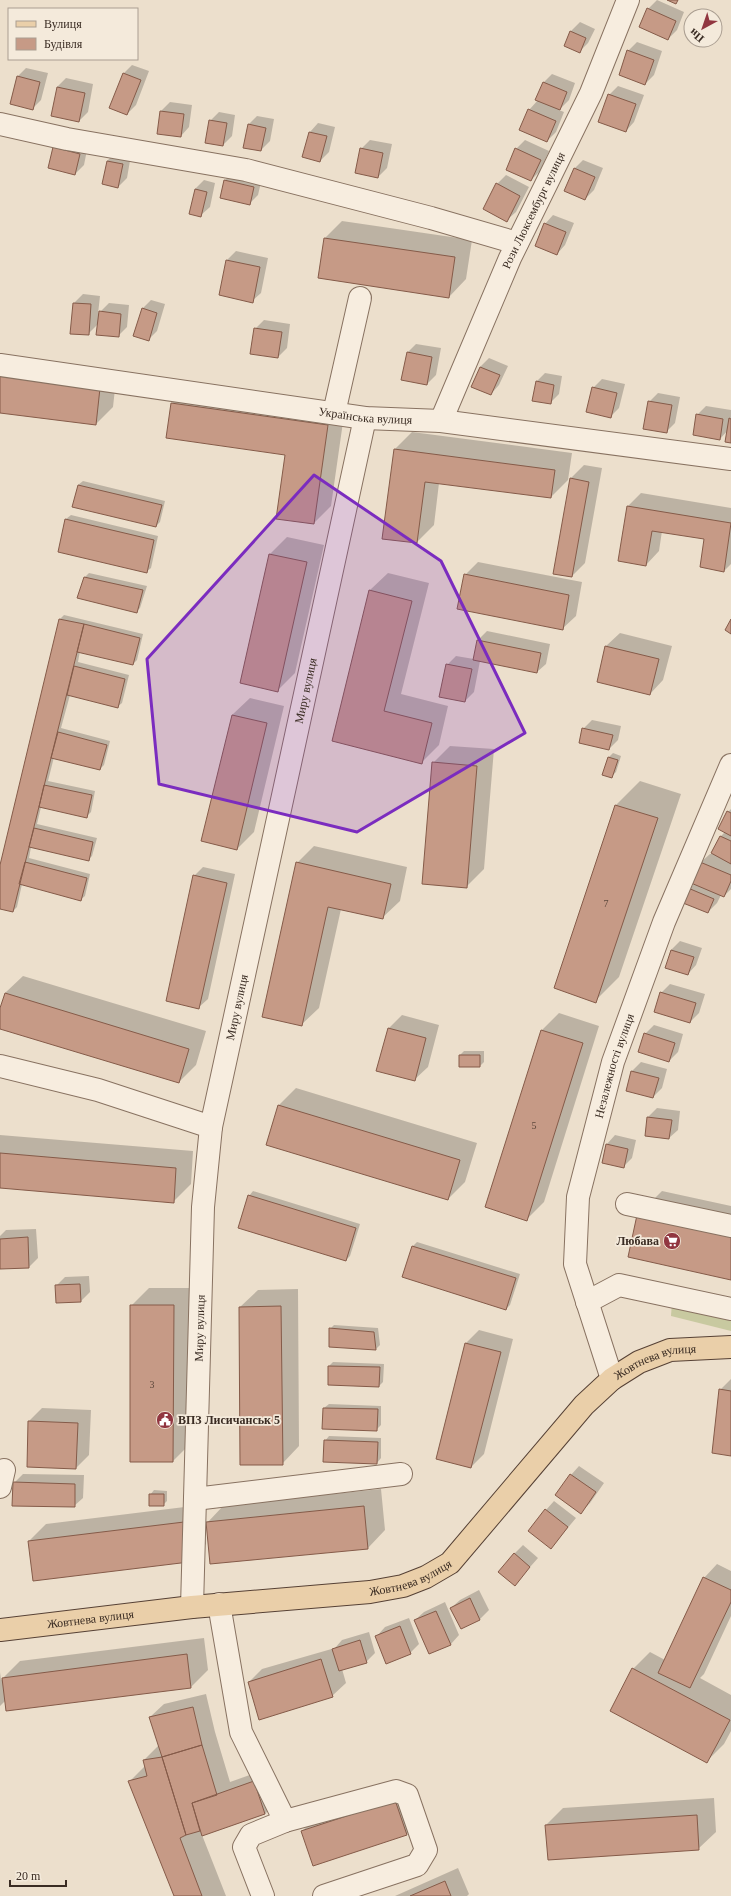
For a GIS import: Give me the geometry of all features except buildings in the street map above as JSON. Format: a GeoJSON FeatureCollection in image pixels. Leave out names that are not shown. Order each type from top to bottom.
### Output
{"type":"FeatureCollection","features":[{"type":"Feature","properties":{"kind":"main road","name":"Жовтнева вулиця"},"geometry":{"type":"LineString","coordinates":[[0,1630],[219,1604],[370,1592],[403,1586],[426,1577],[450,1563],[584,1405],[612,1379],[639,1362],[670,1350],[731,1347]]}},
{"type":"Feature","properties":{"kind":"street","name":"Рози Люксембург вулиця"},"geometry":{"type":"LineString","coordinates":[[441,421],[517,243],[591,93],[628,0]]}},
{"type":"Feature","properties":{"kind":"street"},"geometry":{"type":"LineString","coordinates":[[0,124],[67,139],[246,170],[431,218],[517,243]]}},
{"type":"Feature","properties":{"kind":"street"},"geometry":{"type":"LineString","coordinates":[[334,413],[360,298]]}},
{"type":"Feature","properties":{"kind":"street","name":"Українська вулиця"},"geometry":{"type":"LineString","coordinates":[[0,365],[365,418],[441,421],[731,459]]}},
{"type":"Feature","properties":{"kind":"street","name":"Миру вулиця"},"geometry":{"type":"LineString","coordinates":[[192,1607],[203,1207],[212,1128],[365,418]]}},
{"type":"Feature","properties":{"kind":"street","name":"Незалежності вулиця"},"geometry":{"type":"LineString","coordinates":[[612,1379],[575,1264],[578,1197],[613,1062],[664,922],[731,765]]}},
{"type":"Feature","properties":{"kind":"street"},"geometry":{"type":"LineString","coordinates":[[0,1066],[98,1090],[212,1128]]}},
{"type":"Feature","properties":{"kind":"street"},"geometry":{"type":"LineString","coordinates":[[627,1204],[731,1226]]}},
{"type":"Feature","properties":{"kind":"street"},"geometry":{"type":"LineString","coordinates":[[587,1302],[618,1285],[731,1309]]}},
{"type":"Feature","properties":{"kind":"street"},"geometry":{"type":"LineString","coordinates":[[195,1499],[401,1474]]}},
{"type":"Feature","properties":{"kind":"street"},"geometry":{"type":"LineString","coordinates":[[219,1604],[241,1732],[285,1820]]}},
{"type":"Feature","properties":{"kind":"street"},"geometry":{"type":"LineString","coordinates":[[263,1896],[244,1847],[251,1836],[285,1820],[396,1791],[408,1795],[426,1850],[417,1866],[324,1896]]}},
{"type":"Feature","properties":{"kind":"highlighted area"},"geometry":{"type":"Polygon","coordinates":[[[314,475],[441,561],[525,733],[357,832],[159,784],[147,659],[314,475]]]}},
{"type":"Feature","properties":{"kind":"green space"},"geometry":{"type":"Polygon","coordinates":[[[672,1302],[731,1316],[731,1331],[671,1316],[672,1302]]]}},
{"type":"Feature","properties":{"kind":"place","name":"Любава"},"geometry":{"type":"Point","coordinates":[672,1241]}},
{"type":"Feature","properties":{"kind":"place","name":"ВПЗ Лисичанськ 5"},"geometry":{"type":"Point","coordinates":[165,1420]}}]}
